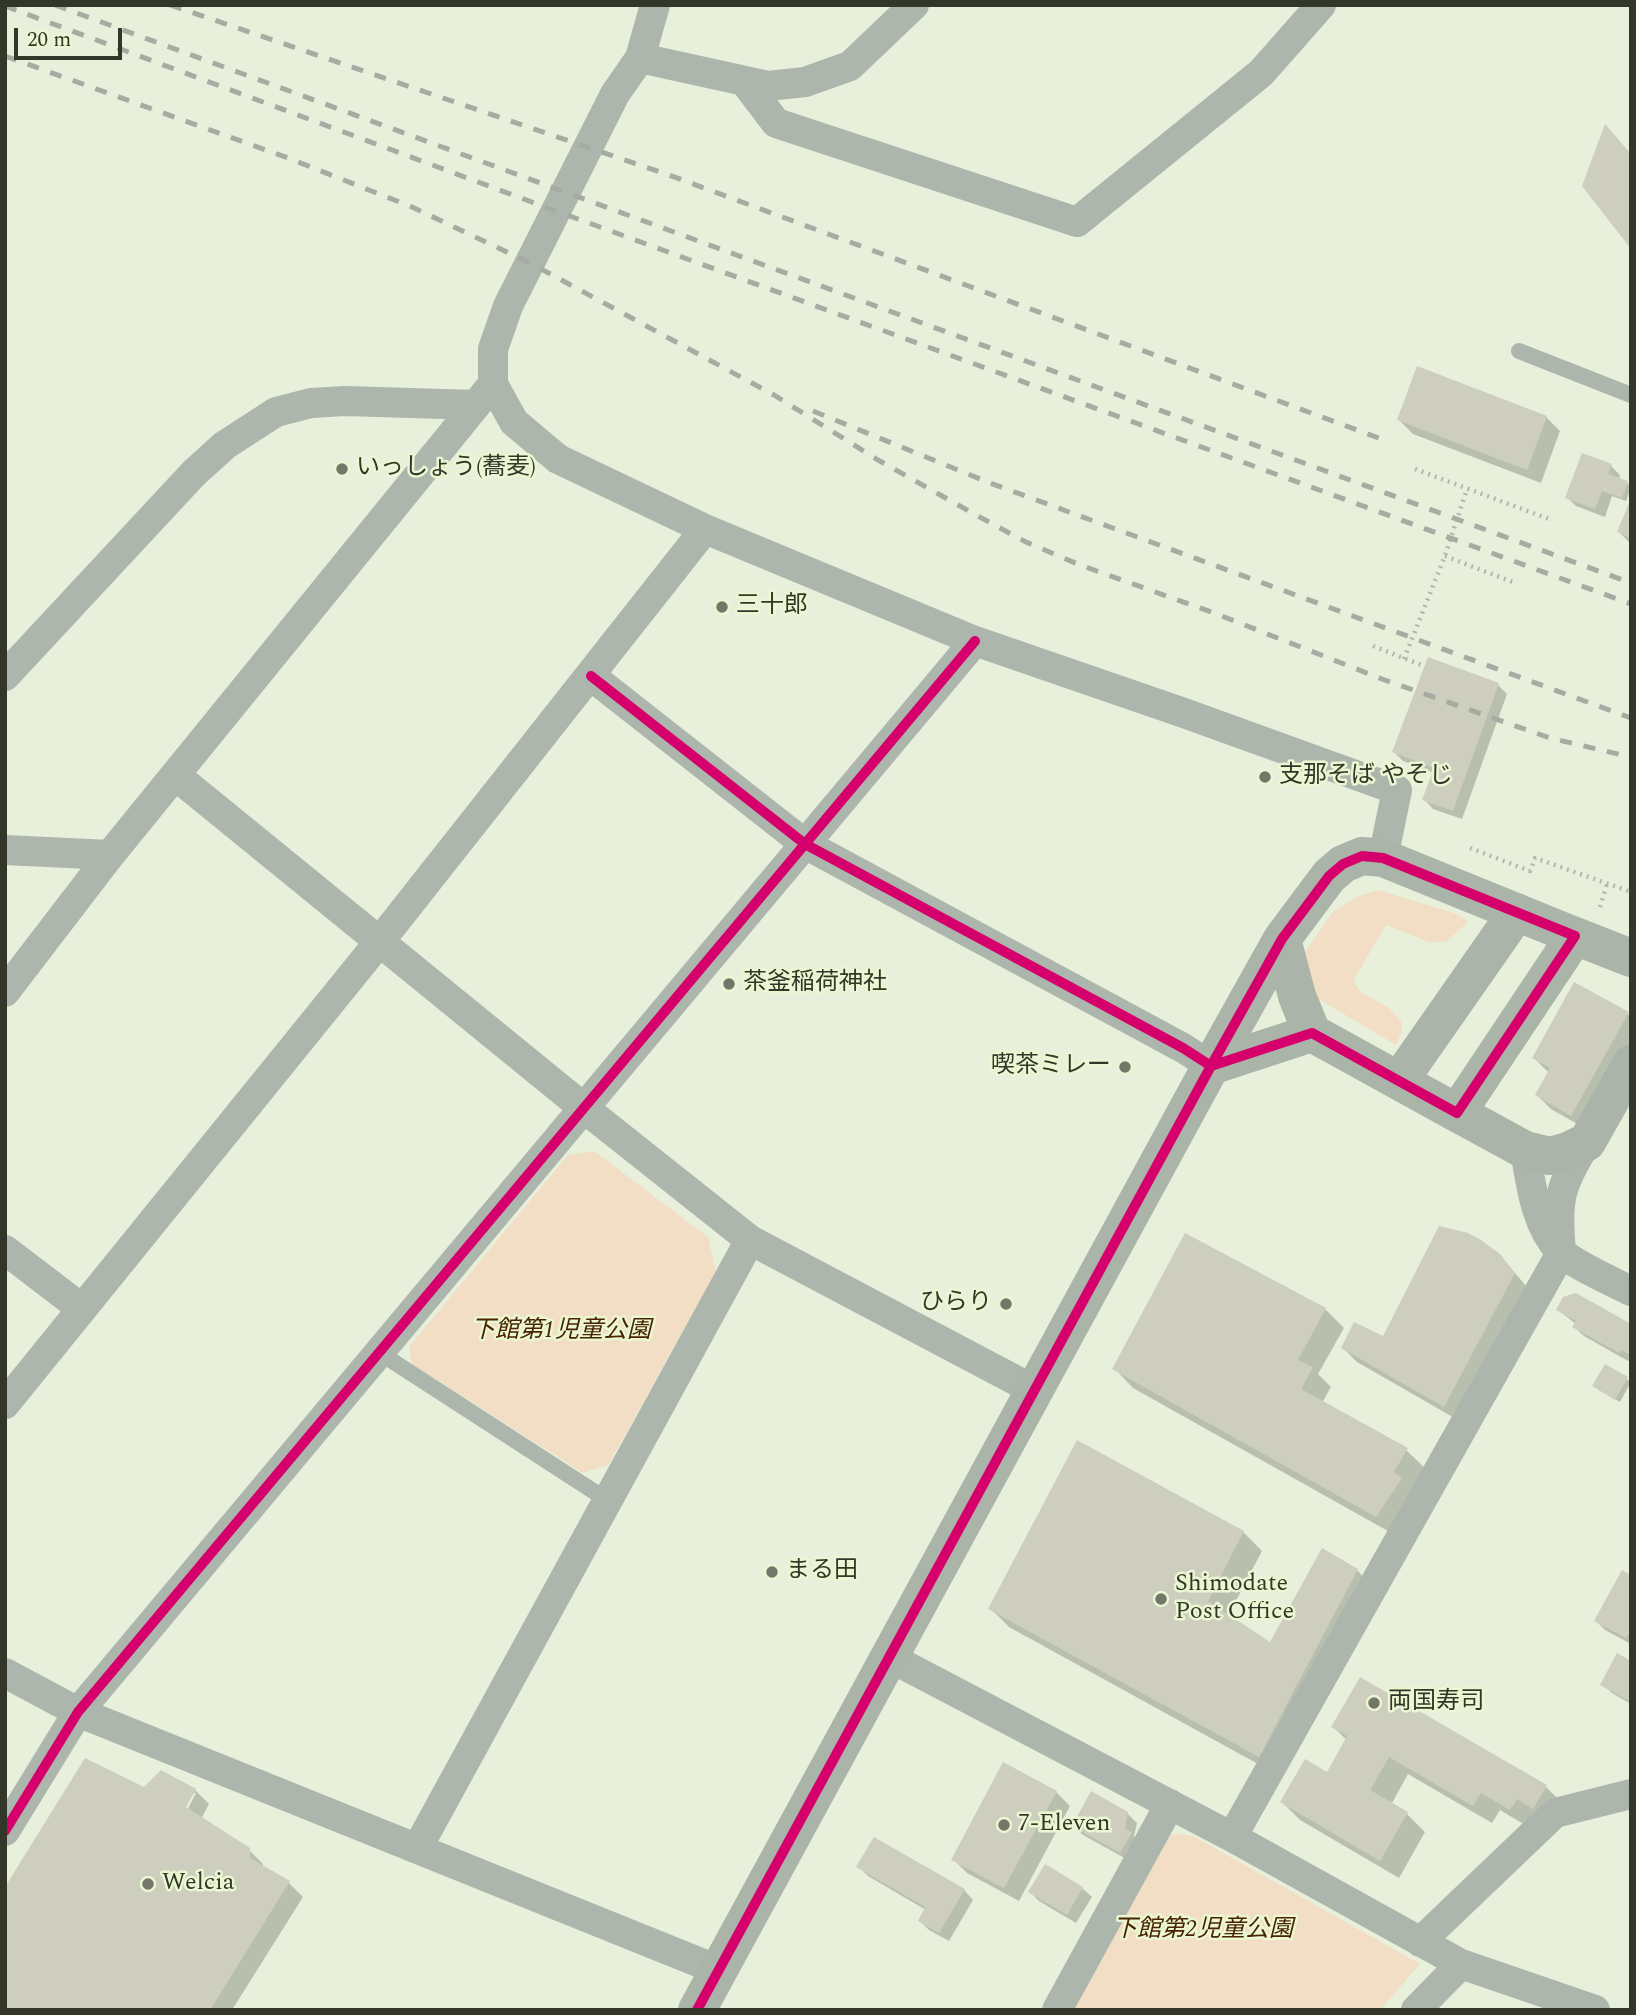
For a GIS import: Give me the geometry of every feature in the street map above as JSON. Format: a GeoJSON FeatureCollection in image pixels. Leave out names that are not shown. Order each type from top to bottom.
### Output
{"type":"FeatureCollection","features":[{"type":"Feature","properties":{"kind":"street"},"geometry":{"type":"LineString","coordinates":[[5,992],[110,855],[484,395],[493,349],[508,306],[615,94],[640,58],[655,5]]}},
{"type":"Feature","properties":{"kind":"street"},"geometry":{"type":"LineString","coordinates":[[640,58],[768,86],[805,82],[850,66],[914,5]]}},
{"type":"Feature","properties":{"kind":"street"},"geometry":{"type":"LineString","coordinates":[[744,81],[776,123],[1077,222],[1261,73],[1321,5]]}},
{"type":"Feature","properties":{"kind":"street"},"geometry":{"type":"LineString","coordinates":[[5,676],[194,473],[225,445],[276,412],[311,403],[484,395],[558,459],[705,529],[975,641],[1397,790],[1383,858]]}},
{"type":"Feature","properties":{"kind":"street"},"geometry":{"type":"LineString","coordinates":[[5,1404],[380,941],[705,529]]}},
{"type":"Feature","properties":{"kind":"street"},"geometry":{"type":"LineString","coordinates":[[5,1831],[78,1712],[975,641]]}},
{"type":"Feature","properties":{"kind":"street"},"geometry":{"type":"LineString","coordinates":[[591,676],[805,844],[1183,1048],[1211,1066]]}},
{"type":"Feature","properties":{"kind":"street"},"geometry":{"type":"LineString","coordinates":[[175,775],[750,1240],[1034,1390]]}},
{"type":"Feature","properties":{"kind":"street"},"geometry":{"type":"LineString","coordinates":[[5,850],[110,855]]}},
{"type":"Feature","properties":{"kind":"street"},"geometry":{"type":"LineString","coordinates":[[697,2010],[1211,1066],[1282,939],[1329,876],[1343,864],[1362,856],[1383,858],[1631,958]]}},
{"type":"Feature","properties":{"kind":"street"},"geometry":{"type":"LineString","coordinates":[[1399,1082],[1517,912]]}},
{"type":"Feature","properties":{"kind":"street"},"geometry":{"type":"LineString","coordinates":[[1457,1113],[1575,936]]}},
{"type":"Feature","properties":{"kind":"street"},"geometry":{"type":"LineString","coordinates":[[1282,939],[1297,996],[1312,1033],[1525,1150],[1550,1156],[1587,1142]]}},
{"type":"Feature","properties":{"kind":"street"},"geometry":{"type":"LineString","coordinates":[[1211,1066],[1312,1033]]}},
{"type":"Feature","properties":{"kind":"street"},"geometry":{"type":"LineString","coordinates":[[1232,1837],[1561,1253],[1558,1209],[1562,1188],[1571,1167],[1631,1064]]}},
{"type":"Feature","properties":{"kind":"street"},"geometry":{"type":"LineString","coordinates":[[1525,1150],[1538,1212],[1546,1232],[1561,1253],[1631,1292]]}},
{"type":"Feature","properties":{"kind":"street"},"geometry":{"type":"LineString","coordinates":[[418,1847],[750,1240]]}},
{"type":"Feature","properties":{"kind":"street"},"geometry":{"type":"LineString","coordinates":[[5,1250],[81,1308]]}},
{"type":"Feature","properties":{"kind":"street"},"geometry":{"type":"LineString","coordinates":[[889,1657],[1232,1837],[1461,1964],[1595,2010]]}},
{"type":"Feature","properties":{"kind":"street"},"geometry":{"type":"LineString","coordinates":[[5,1673],[78,1712],[718,1970]]}},
{"type":"Feature","properties":{"kind":"street"},"geometry":{"type":"LineString","coordinates":[[1420,1942],[1555,1813],[1631,1794]]}},
{"type":"Feature","properties":{"kind":"street"},"geometry":{"type":"LineString","coordinates":[[1057,2010],[1170,1804]]}},
{"type":"Feature","properties":{"kind":"street"},"geometry":{"type":"LineString","coordinates":[[1416,2010],[1461,1964]]}},
{"type":"Feature","properties":{"kind":"lane"},"geometry":{"type":"LineString","coordinates":[[1519,351],[1631,395]]}},
{"type":"Feature","properties":{"kind":"lane"},"geometry":{"type":"LineString","coordinates":[[380,1353],[607,1500]]}},
{"type":"Feature","properties":{"kind":"path"},"geometry":{"type":"LineString","coordinates":[[1415,469],[1549,519]]}},
{"type":"Feature","properties":{"kind":"path"},"geometry":{"type":"LineString","coordinates":[[1404,659],[1445,556],[1467,489]]}},
{"type":"Feature","properties":{"kind":"path"},"geometry":{"type":"LineString","coordinates":[[1445,556],[1516,583]]}},
{"type":"Feature","properties":{"kind":"path"},"geometry":{"type":"LineString","coordinates":[[1373,646],[1424,666]]}},
{"type":"Feature","properties":{"kind":"path"},"geometry":{"type":"LineString","coordinates":[[1470,848],[1530,871],[1535,858],[1631,892]]}},
{"type":"Feature","properties":{"kind":"path"},"geometry":{"type":"LineString","coordinates":[[1600,906],[1608,884]]}},
{"type":"Feature","properties":{"kind":"green space"},"geometry":{"type":"Polygon","coordinates":[[[1378,890],[1457,914],[1468,922],[1446,942],[1429,942],[1386,925],[1353,981],[1361,992],[1387,1007],[1401,1021],[1402,1031],[1396,1045],[1307,992],[1305,952],[1332,913],[1356,897],[1378,890]]]}},
{"type":"Feature","properties":{"kind":"green space","name":"下館第1児童公園"},"geometry":{"type":"Polygon","coordinates":[[[594,1151],[708,1237],[716,1272],[608,1465],[583,1473],[412,1364],[409,1347],[568,1155],[594,1151]]]}},
{"type":"Feature","properties":{"kind":"green space","name":"下館第2児童公園"},"geometry":{"type":"Polygon","coordinates":[[[1164,1836],[1193,1836],[1420,1964],[1380,2010],[1070,2010],[1164,1836]]]}},
{"type":"Feature","properties":{"kind":"building"},"geometry":{"type":"Polygon","coordinates":[[[1605,124],[1631,154],[1631,249],[1582,186],[1605,124]]]}},
{"type":"Feature","properties":{"kind":"building"},"geometry":{"type":"Polygon","coordinates":[[[1417,366],[1547,416],[1527,470],[1397,420],[1417,366]]]}},
{"type":"Feature","properties":{"kind":"building"},"geometry":{"type":"Polygon","coordinates":[[[1582,453],[1612,464],[1608,474],[1628,481],[1622,498],[1602,491],[1595,509],[1565,498],[1582,453]]]}},
{"type":"Feature","properties":{"kind":"building"},"geometry":{"type":"Polygon","coordinates":[[[1631,498],[1631,538],[1617,532],[1631,498]]]}},
{"type":"Feature","properties":{"kind":"building"},"geometry":{"type":"Polygon","coordinates":[[[1428,657],[1499,683],[1453,811],[1422,800],[1434,768],[1392,752],[1428,657]]]}},
{"type":"Feature","properties":{"kind":"building"},"geometry":{"type":"Polygon","coordinates":[[[1574,982],[1629,1012],[1571,1116],[1535,1095],[1550,1068],[1532,1058],[1574,982]]]}},
{"type":"Feature","properties":{"kind":"building"},"geometry":{"type":"Polygon","coordinates":[[[1439,1226],[1468,1233],[1481,1240],[1500,1254],[1515,1273],[1444,1407],[1341,1348],[1354,1322],[1383,1336],[1439,1226]]]}},
{"type":"Feature","properties":{"kind":"building"},"geometry":{"type":"Polygon","coordinates":[[[1185,1233],[1326,1308],[1298,1360],[1313,1367],[1301,1389],[1408,1448],[1394,1472],[1402,1478],[1376,1517],[1112,1369],[1185,1233]]]}},
{"type":"Feature","properties":{"kind":"building"},"geometry":{"type":"Polygon","coordinates":[[[1576,1293],[1631,1324],[1631,1355],[1621,1350],[1619,1353],[1572,1327],[1576,1321],[1556,1310],[1563,1297],[1576,1293]]]}},
{"type":"Feature","properties":{"kind":"building"},"geometry":{"type":"Polygon","coordinates":[[[1605,1364],[1628,1377],[1615,1400],[1592,1386],[1605,1364]]]}},
{"type":"Feature","properties":{"kind":"building"},"geometry":{"type":"Polygon","coordinates":[[[1077,1440],[1244,1531],[1208,1601],[1270,1642],[1322,1548],[1358,1569],[1259,1757],[988,1609],[1077,1440]]]}},
{"type":"Feature","properties":{"kind":"building"},"geometry":{"type":"Polygon","coordinates":[[[1622,1570],[1631,1575],[1631,1630],[1626,1638],[1594,1621],[1622,1570]]]}},
{"type":"Feature","properties":{"kind":"building"},"geometry":{"type":"Polygon","coordinates":[[[1617,1653],[1631,1661],[1631,1702],[1600,1685],[1617,1653]]]}},
{"type":"Feature","properties":{"kind":"building"},"geometry":{"type":"Polygon","coordinates":[[[1360,1677],[1547,1785],[1533,1809],[1517,1799],[1510,1810],[1481,1793],[1473,1806],[1389,1757],[1370,1790],[1408,1812],[1380,1861],[1280,1802],[1305,1759],[1327,1772],[1347,1736],[1331,1727],[1360,1677]]]}},
{"type":"Feature","properties":{"kind":"building","name":"Welcia"},"geometry":{"type":"Polygon","coordinates":[[[85,1758],[144,1787],[161,1770],[196,1789],[186,1807],[250,1848],[250,1858],[290,1881],[210,2010],[5,2008],[5,1887],[85,1758]]]}},
{"type":"Feature","properties":{"kind":"building","name":"7-Eleven"},"geometry":{"type":"Polygon","coordinates":[[[1003,1762],[1057,1791],[1004,1888],[951,1860],[1003,1762]]]}},
{"type":"Feature","properties":{"kind":"building"},"geometry":{"type":"Polygon","coordinates":[[[1091,1791],[1128,1812],[1125,1829],[1132,1832],[1120,1853],[1072,1826],[1091,1791]]]}},
{"type":"Feature","properties":{"kind":"building"},"geometry":{"type":"Polygon","coordinates":[[[874,1837],[965,1889],[939,1933],[918,1921],[925,1907],[856,1867],[874,1837]]]}},
{"type":"Feature","properties":{"kind":"building"},"geometry":{"type":"Polygon","coordinates":[[[1045,1864],[1083,1887],[1067,1915],[1028,1892],[1045,1864]]]}},
{"type":"Feature","properties":{"kind":"railway"},"geometry":{"type":"LineString","coordinates":[[55,5],[1631,583]]}},
{"type":"Feature","properties":{"kind":"railway"},"geometry":{"type":"LineString","coordinates":[[170,5],[669,175],[1384,440]]}},
{"type":"Feature","properties":{"kind":"railway"},"geometry":{"type":"LineString","coordinates":[[5,6],[556,211],[1631,604]]}},
{"type":"Feature","properties":{"kind":"railway"},"geometry":{"type":"LineString","coordinates":[[5,56],[288,158],[412,207],[530,263],[774,395],[878,460],[1026,542],[1382,679],[1550,738],[1631,757]]}},
{"type":"Feature","properties":{"kind":"railway"},"geometry":{"type":"LineString","coordinates":[[813,411],[990,483],[1631,718]]}},
{"type":"Feature","properties":{"kind":"cycle path"},"geometry":{"type":"LineString","coordinates":[[5,1831],[78,1712],[975,641]]}},
{"type":"Feature","properties":{"kind":"cycle path"},"geometry":{"type":"LineString","coordinates":[[591,676],[805,844],[1183,1048],[1211,1066],[1312,1033],[1457,1113],[1575,936],[1383,858],[1362,856],[1343,864],[1329,876],[1282,939],[1211,1066],[697,2010]]}},
{"type":"Feature","properties":{"kind":"place","name":"いっしょう(蕎麦)"},"geometry":{"type":"Point","coordinates":[342,469]}},
{"type":"Feature","properties":{"kind":"place","name":"三十郎"},"geometry":{"type":"Point","coordinates":[722,607]}},
{"type":"Feature","properties":{"kind":"place","name":"支那そば やそじ"},"geometry":{"type":"Point","coordinates":[1265,777]}},
{"type":"Feature","properties":{"kind":"place","name":"茶釜稲荷神社"},"geometry":{"type":"Point","coordinates":[729,984]}},
{"type":"Feature","properties":{"kind":"place","name":"喫茶ミレー"},"geometry":{"type":"Point","coordinates":[1125,1067]}},
{"type":"Feature","properties":{"kind":"place","name":"ひらり"},"geometry":{"type":"Point","coordinates":[1006,1304]}},
{"type":"Feature","properties":{"kind":"place","name":"まる田"},"geometry":{"type":"Point","coordinates":[772,1572]}},
{"type":"Feature","properties":{"kind":"place","name":"Shimodate Post Office"},"geometry":{"type":"Point","coordinates":[1161,1599]}},
{"type":"Feature","properties":{"kind":"place","name":"両国寿司"},"geometry":{"type":"Point","coordinates":[1374,1703]}},
{"type":"Feature","properties":{"kind":"place","name":"7-Eleven"},"geometry":{"type":"Point","coordinates":[1004,1825]}},
{"type":"Feature","properties":{"kind":"place","name":"Welcia"},"geometry":{"type":"Point","coordinates":[148,1884]}}]}
